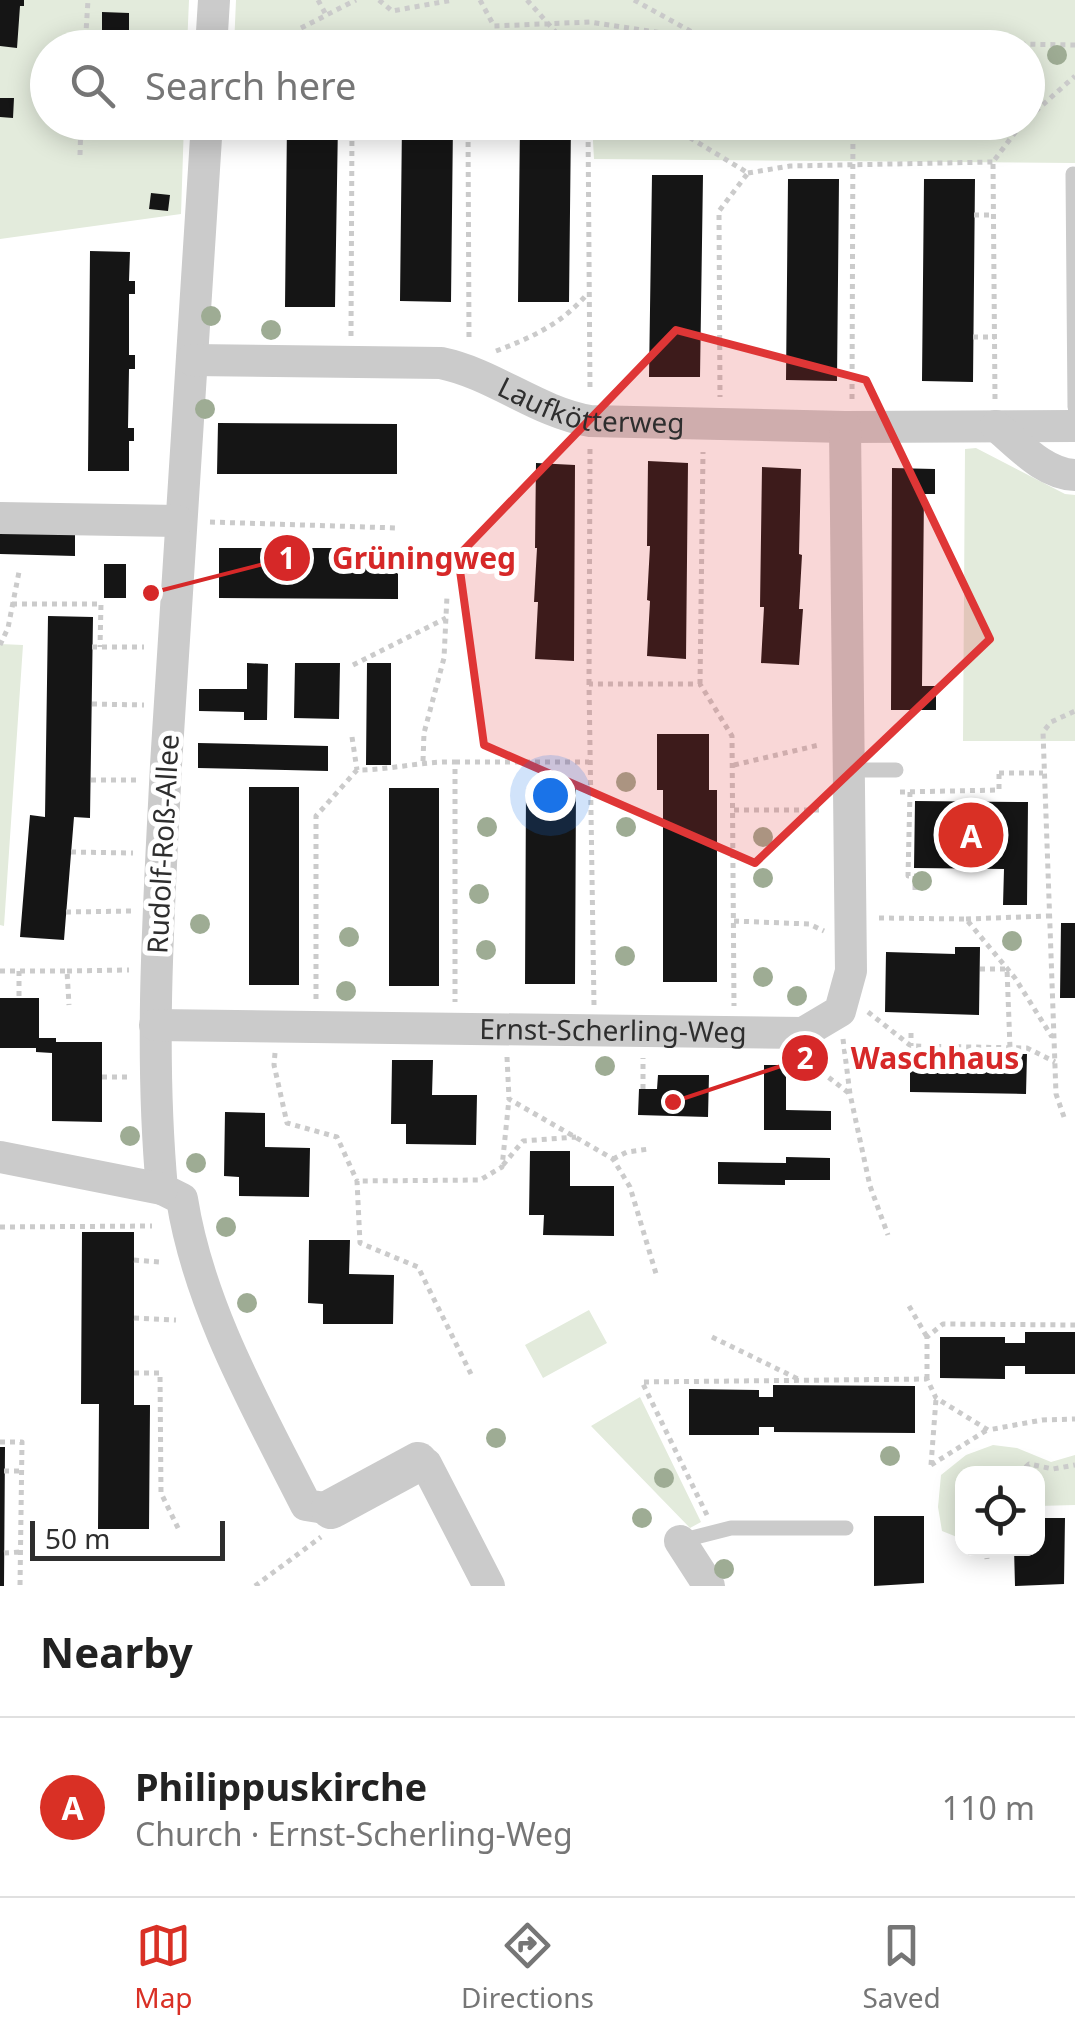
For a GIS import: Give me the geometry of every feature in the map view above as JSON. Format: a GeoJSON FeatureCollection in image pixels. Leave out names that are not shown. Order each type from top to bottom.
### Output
{"type":"FeatureCollection","features":[{"type":"Feature","properties":{"kind":"street"},"geometry":{"type":"LineString","coordinates":[[212,30],[214,0]]}},
{"type":"Feature","properties":{"kind":"street","name":"Rudolf-Roß-Allee"},"geometry":{"type":"LineString","coordinates":[[206,140],[178,521],[156,970],[155,1105],[162,1189],[182,1200],[190,1247],[238,1366],[306,1504],[331,1519]]}},
{"type":"Feature","properties":{"kind":"street","name":"Laufkötterweg"},"geometry":{"type":"LineString","coordinates":[[192,360],[442,363],[469,369],[563,416],[590,421],[1075,426]]}},
{"type":"Feature","properties":{"kind":"street"},"geometry":{"type":"LineString","coordinates":[[842,1003],[850,971],[849,426]]}},
{"type":"Feature","properties":{"kind":"street"},"geometry":{"type":"LineString","coordinates":[[996,426],[1041,463],[1061,474],[1075,475]]}},
{"type":"Feature","properties":{"kind":"street"},"geometry":{"type":"LineString","coordinates":[[0,518],[178,521]]}},
{"type":"Feature","properties":{"kind":"street","name":"Ernst-Scherling-Weg"},"geometry":{"type":"LineString","coordinates":[[155,1025],[802,1033],[842,1003]]}},
{"type":"Feature","properties":{"kind":"street"},"geometry":{"type":"LineString","coordinates":[[0,1157],[162,1189]]}},
{"type":"Feature","properties":{"kind":"street"},"geometry":{"type":"LineString","coordinates":[[331,1519],[418,1462],[426,1464],[489,1586]]}},
{"type":"Feature","properties":{"kind":"street"},"geometry":{"type":"LineString","coordinates":[[680,1541],[699,1583]]}},
{"type":"Feature","properties":{"kind":"lane"},"geometry":{"type":"LineString","coordinates":[[1073,174],[1075,407]]}},
{"type":"Feature","properties":{"kind":"lane"},"geometry":{"type":"LineString","coordinates":[[849,778],[896,770]]}},
{"type":"Feature","properties":{"kind":"lane"},"geometry":{"type":"LineString","coordinates":[[680,1541],[758,1526],[846,1528]]}},
{"type":"Feature","properties":{"kind":"path"},"geometry":{"type":"LineString","coordinates":[[86,30],[88,0]]}},
{"type":"Feature","properties":{"kind":"path"},"geometry":{"type":"LineString","coordinates":[[318,0],[325,13]]}},
{"type":"Feature","properties":{"kind":"path"},"geometry":{"type":"LineString","coordinates":[[301,28],[356,0]]}},
{"type":"Feature","properties":{"kind":"path"},"geometry":{"type":"LineString","coordinates":[[379,0],[392,10],[453,0]]}},
{"type":"Feature","properties":{"kind":"path"},"geometry":{"type":"LineString","coordinates":[[480,0],[494,26],[590,22],[642,30]]}},
{"type":"Feature","properties":{"kind":"path"},"geometry":{"type":"LineString","coordinates":[[527,0],[554,30]]}},
{"type":"Feature","properties":{"kind":"path"},"geometry":{"type":"LineString","coordinates":[[634,0],[689,30]]}},
{"type":"Feature","properties":{"kind":"path"},"geometry":{"type":"LineString","coordinates":[[1045,44],[1075,44]]}},
{"type":"Feature","properties":{"kind":"path"},"geometry":{"type":"LineString","coordinates":[[1045,103],[1075,76]]}},
{"type":"Feature","properties":{"kind":"path"},"geometry":{"type":"LineString","coordinates":[[80,140],[80,154]]}},
{"type":"Feature","properties":{"kind":"path"},"geometry":{"type":"LineString","coordinates":[[350,364],[352,140]]}},
{"type":"Feature","properties":{"kind":"path"},"geometry":{"type":"LineString","coordinates":[[468,140],[469,369]]}},
{"type":"Feature","properties":{"kind":"path"},"geometry":{"type":"LineString","coordinates":[[588,140],[589,762],[594,1028]]}},
{"type":"Feature","properties":{"kind":"path"},"geometry":{"type":"LineString","coordinates":[[694,140],[748,173],[790,166],[993,162]]}},
{"type":"Feature","properties":{"kind":"path"},"geometry":{"type":"LineString","coordinates":[[849,426],[853,140]]}},
{"type":"Feature","properties":{"kind":"path"},"geometry":{"type":"LineString","coordinates":[[996,426],[993,162],[1010,140]]}},
{"type":"Feature","properties":{"kind":"path"},"geometry":{"type":"LineString","coordinates":[[734,1032],[732,736],[700,684],[719,211],[748,173]]}},
{"type":"Feature","properties":{"kind":"path"},"geometry":{"type":"LineString","coordinates":[[974,215],[994,215]]}},
{"type":"Feature","properties":{"kind":"path"},"geometry":{"type":"LineString","coordinates":[[469,369],[572,312],[589,292]]}},
{"type":"Feature","properties":{"kind":"path"},"geometry":{"type":"LineString","coordinates":[[973,337],[995,337]]}},
{"type":"Feature","properties":{"kind":"path"},"geometry":{"type":"LineString","coordinates":[[178,521],[397,528]]}},
{"type":"Feature","properties":{"kind":"path"},"geometry":{"type":"LineString","coordinates":[[0,645],[8,628],[18,572]]}},
{"type":"Feature","properties":{"kind":"path"},"geometry":{"type":"LineString","coordinates":[[423,761],[424,733],[444,658],[447,596]]}},
{"type":"Feature","properties":{"kind":"path"},"geometry":{"type":"LineString","coordinates":[[12,604],[101,604],[96,647],[172,647]]}},
{"type":"Feature","properties":{"kind":"path"},"geometry":{"type":"LineString","coordinates":[[352,665],[446,618]]}},
{"type":"Feature","properties":{"kind":"path"},"geometry":{"type":"LineString","coordinates":[[589,684],[700,684]]}},
{"type":"Feature","properties":{"kind":"path"},"geometry":{"type":"LineString","coordinates":[[92,704],[169,706]]}},
{"type":"Feature","properties":{"kind":"path"},"geometry":{"type":"LineString","coordinates":[[1064,1117],[1056,1094],[1042,732],[1051,722],[1075,710]]}},
{"type":"Feature","properties":{"kind":"path"},"geometry":{"type":"LineString","coordinates":[[352,737],[358,770]]}},
{"type":"Feature","properties":{"kind":"path"},"geometry":{"type":"LineString","coordinates":[[316,1027],[316,816],[358,770],[389,770],[423,761],[589,762]]}},
{"type":"Feature","properties":{"kind":"path"},"geometry":{"type":"LineString","coordinates":[[454,1029],[456,762]]}},
{"type":"Feature","properties":{"kind":"path"},"geometry":{"type":"LineString","coordinates":[[734,765],[849,778],[910,792],[999,790],[998,773],[1044,774]]}},
{"type":"Feature","properties":{"kind":"path"},"geometry":{"type":"LineString","coordinates":[[734,810],[849,778]]}},
{"type":"Feature","properties":{"kind":"path"},"geometry":{"type":"LineString","coordinates":[[90,780],[166,780]]}},
{"type":"Feature","properties":{"kind":"path"},"geometry":{"type":"LineString","coordinates":[[910,792],[908,876],[914,876],[914,894]]}},
{"type":"Feature","properties":{"kind":"path"},"geometry":{"type":"LineString","coordinates":[[71,852],[162,853]]}},
{"type":"Feature","properties":{"kind":"path"},"geometry":{"type":"LineString","coordinates":[[66,912],[159,911]]}},
{"type":"Feature","properties":{"kind":"path"},"geometry":{"type":"LineString","coordinates":[[875,918],[1049,916]]}},
{"type":"Feature","properties":{"kind":"path"},"geometry":{"type":"LineString","coordinates":[[966,919],[1007,969],[1054,1040]]}},
{"type":"Feature","properties":{"kind":"path"},"geometry":{"type":"LineString","coordinates":[[734,922],[809,924],[850,943]]}},
{"type":"Feature","properties":{"kind":"path"},"geometry":{"type":"LineString","coordinates":[[980,969],[1007,969]]}},
{"type":"Feature","properties":{"kind":"path"},"geometry":{"type":"LineString","coordinates":[[1007,969],[1010,1048]]}},
{"type":"Feature","properties":{"kind":"path"},"geometry":{"type":"LineString","coordinates":[[67,970],[69,1006]]}},
{"type":"Feature","properties":{"kind":"path"},"geometry":{"type":"LineString","coordinates":[[0,971],[156,970]]}},
{"type":"Feature","properties":{"kind":"path"},"geometry":{"type":"LineString","coordinates":[[19,971],[19,998]]}},
{"type":"Feature","properties":{"kind":"path"},"geometry":{"type":"LineString","coordinates":[[842,1003],[912,1046],[1027,1048],[1055,1062]]}},
{"type":"Feature","properties":{"kind":"path"},"geometry":{"type":"LineString","coordinates":[[842,1003],[850,1094],[870,1186],[888,1235]]}},
{"type":"Feature","properties":{"kind":"path"},"geometry":{"type":"LineString","coordinates":[[279,1026],[274,1064],[287,1123],[337,1137],[357,1181],[360,1244],[418,1266],[472,1374]]}},
{"type":"Feature","properties":{"kind":"path"},"geometry":{"type":"LineString","coordinates":[[502,1167],[509,1098],[506,1029]]}},
{"type":"Feature","properties":{"kind":"path"},"geometry":{"type":"LineString","coordinates":[[911,1033],[912,1046]]}},
{"type":"Feature","properties":{"kind":"path"},"geometry":{"type":"LineString","coordinates":[[509,1098],[614,1159],[630,1187],[657,1276]]}},
{"type":"Feature","properties":{"kind":"path"},"geometry":{"type":"LineString","coordinates":[[357,1181],[480,1180],[502,1167],[523,1141],[576,1137]]}},
{"type":"Feature","properties":{"kind":"path"},"geometry":{"type":"LineString","coordinates":[[614,1159],[627,1152],[649,1150]]}},
{"type":"Feature","properties":{"kind":"path"},"geometry":{"type":"LineString","coordinates":[[0,1227],[152,1226]]}},
{"type":"Feature","properties":{"kind":"path"},"geometry":{"type":"LineString","coordinates":[[134,1260],[160,1262]]}},
{"type":"Feature","properties":{"kind":"path"},"geometry":{"type":"LineString","coordinates":[[909,1306],[927,1338],[927,1379],[936,1398],[930,1466],[988,1430],[1075,1418]]}},
{"type":"Feature","properties":{"kind":"path"},"geometry":{"type":"LineString","coordinates":[[134,1318],[176,1320]]}},
{"type":"Feature","properties":{"kind":"path"},"geometry":{"type":"LineString","coordinates":[[927,1338],[943,1324],[1075,1325]]}},
{"type":"Feature","properties":{"kind":"path"},"geometry":{"type":"LineString","coordinates":[[712,1338],[801,1380]]}},
{"type":"Feature","properties":{"kind":"path"},"geometry":{"type":"LineString","coordinates":[[134,1373],[160,1373],[161,1490],[180,1532]]}},
{"type":"Feature","properties":{"kind":"path"},"geometry":{"type":"LineString","coordinates":[[716,1532],[642,1382],[927,1379]]}},
{"type":"Feature","properties":{"kind":"path"},"geometry":{"type":"LineString","coordinates":[[936,1398],[988,1430]]}},
{"type":"Feature","properties":{"kind":"path"},"geometry":{"type":"LineString","coordinates":[[150,1430],[160,1430]]}},
{"type":"Feature","properties":{"kind":"path"},"geometry":{"type":"LineString","coordinates":[[0,1442],[22,1442],[20,1586]]}},
{"type":"Feature","properties":{"kind":"path"},"geometry":{"type":"LineString","coordinates":[[1045,1467],[1075,1465]]}},
{"type":"Feature","properties":{"kind":"path"},"geometry":{"type":"LineString","coordinates":[[4,1470],[22,1470]]}},
{"type":"Feature","properties":{"kind":"path"},"geometry":{"type":"LineString","coordinates":[[150,1486],[161,1490]]}},
{"type":"Feature","properties":{"kind":"path"},"geometry":{"type":"LineString","coordinates":[[256,1586],[331,1519]]}},
{"type":"Feature","properties":{"kind":"path"},"geometry":{"type":"LineString","coordinates":[[4,1553],[20,1552]]}},
{"type":"Feature","properties":{"kind":"highlighted area"},"geometry":{"type":"Polygon","coordinates":[[[676,330],[866,380],[990,639],[755,863],[484,745],[458,556],[676,330]]]}},
{"type":"Feature","properties":{"kind":"green space"},"geometry":{"type":"Polygon","coordinates":[[[0,0],[189,0],[188,30],[30,30],[30,140],[183,140],[181,214],[0,239],[0,0]]]}},
{"type":"Feature","properties":{"kind":"green space"},"geometry":{"type":"Polygon","coordinates":[[[236,0],[1075,0],[1075,163],[594,159],[593,140],[1045,140],[1045,30],[235,30],[236,0]]]}},
{"type":"Feature","properties":{"kind":"green space"},"geometry":{"type":"Polygon","coordinates":[[[976,448],[1065,494],[1075,495],[1075,741],[963,741],[965,449],[976,448]]]}},
{"type":"Feature","properties":{"kind":"green space"},"geometry":{"type":"Polygon","coordinates":[[[0,644],[23,645],[4,926],[0,925],[0,644]]]}},
{"type":"Feature","properties":{"kind":"green space"},"geometry":{"type":"Polygon","coordinates":[[[589,1310],[607,1343],[543,1378],[525,1345],[589,1310]]]}},
{"type":"Feature","properties":{"kind":"green space"},"geometry":{"type":"Polygon","coordinates":[[[640,1397],[701,1522],[690,1528],[591,1426],[640,1397]]]}},
{"type":"Feature","properties":{"kind":"green space"},"geometry":{"type":"Polygon","coordinates":[[[993,1445],[1017,1448],[1051,1462],[1075,1455],[1075,1505],[1045,1506],[1045,1466],[955,1466],[955,1536],[942,1531],[938,1507],[941,1475],[966,1455],[993,1445]]]}},
{"type":"Feature","properties":{"kind":"building"},"geometry":{"type":"Polygon","coordinates":[[[0,0],[24,0],[24,6],[20,6],[17,48],[0,46],[0,0]]]}},
{"type":"Feature","properties":{"kind":"building"},"geometry":{"type":"Polygon","coordinates":[[[102,12],[129,13],[129,30],[102,30],[102,12]]]}},
{"type":"Feature","properties":{"kind":"building"},"geometry":{"type":"Polygon","coordinates":[[[0,98],[14,98],[13,118],[0,117],[0,98]]]}},
{"type":"Feature","properties":{"kind":"building"},"geometry":{"type":"Polygon","coordinates":[[[287,140],[338,140],[335,307],[285,307],[287,140]]]}},
{"type":"Feature","properties":{"kind":"building"},"geometry":{"type":"Polygon","coordinates":[[[402,140],[453,140],[451,302],[400,301],[402,140]]]}},
{"type":"Feature","properties":{"kind":"building"},"geometry":{"type":"Polygon","coordinates":[[[520,140],[571,140],[569,302],[518,302],[520,140]]]}},
{"type":"Feature","properties":{"kind":"building"},"geometry":{"type":"Polygon","coordinates":[[[652,175],[703,175],[700,377],[649,377],[652,175]]]}},
{"type":"Feature","properties":{"kind":"building"},"geometry":{"type":"Polygon","coordinates":[[[788,179],[839,179],[837,381],[786,380],[788,179]]]}},
{"type":"Feature","properties":{"kind":"building"},"geometry":{"type":"Polygon","coordinates":[[[924,179],[975,179],[973,382],[922,381],[924,179]]]}},
{"type":"Feature","properties":{"kind":"building"},"geometry":{"type":"Polygon","coordinates":[[[151,193],[170,195],[168,211],[149,209],[151,193]]]}},
{"type":"Feature","properties":{"kind":"building"},"geometry":{"type":"Polygon","coordinates":[[[90,251],[130,252],[129,281],[135,281],[135,294],[129,294],[129,355],[135,355],[135,369],[129,369],[128,428],[134,428],[134,441],[129,441],[129,471],[88,471],[90,251]]]}},
{"type":"Feature","properties":{"kind":"building"},"geometry":{"type":"Polygon","coordinates":[[[218,423],[397,424],[397,474],[217,474],[218,423]]]}},
{"type":"Feature","properties":{"kind":"building"},"geometry":{"type":"Polygon","coordinates":[[[648,461],[688,463],[686,659],[647,656],[648,461]]]}},
{"type":"Feature","properties":{"kind":"building"},"geometry":{"type":"Polygon","coordinates":[[[536,463],[575,465],[574,661],[535,659],[536,463]]]}},
{"type":"Feature","properties":{"kind":"building"},"geometry":{"type":"Polygon","coordinates":[[[762,467],[801,469],[799,609],[803,609],[799,665],[761,663],[762,467]]]}},
{"type":"Feature","properties":{"kind":"building"},"geometry":{"type":"Polygon","coordinates":[[[892,468],[935,469],[935,494],[924,494],[922,686],[936,686],[936,710],[891,710],[892,468]]]}},
{"type":"Feature","properties":{"kind":"building"},"geometry":{"type":"Polygon","coordinates":[[[0,532],[75,534],[75,556],[0,554],[0,532]]]}},
{"type":"Feature","properties":{"kind":"building"},"geometry":{"type":"Polygon","coordinates":[[[219,548],[398,548],[398,599],[219,598],[219,548]]]}},
{"type":"Feature","properties":{"kind":"building"},"geometry":{"type":"Polygon","coordinates":[[[104,564],[126,564],[126,598],[104,598],[104,564]]]}},
{"type":"Feature","properties":{"kind":"building"},"geometry":{"type":"Polygon","coordinates":[[[48,616],[93,617],[90,818],[74,817],[64,940],[20,937],[30,815],[45,817],[48,616]]]}},
{"type":"Feature","properties":{"kind":"building"},"geometry":{"type":"Polygon","coordinates":[[[247,663],[268,664],[267,720],[244,720],[244,712],[199,711],[199,689],[247,689],[247,663]]]}},
{"type":"Feature","properties":{"kind":"building"},"geometry":{"type":"Polygon","coordinates":[[[295,663],[340,663],[339,719],[294,718],[295,663]]]}},
{"type":"Feature","properties":{"kind":"building"},"geometry":{"type":"Polygon","coordinates":[[[367,663],[391,663],[391,765],[366,765],[367,663]]]}},
{"type":"Feature","properties":{"kind":"building"},"geometry":{"type":"Polygon","coordinates":[[[657,734],[709,734],[709,790],[717,790],[717,982],[663,982],[663,790],[657,790],[657,734]]]}},
{"type":"Feature","properties":{"kind":"building"},"geometry":{"type":"Polygon","coordinates":[[[198,743],[328,746],[328,771],[198,768],[198,743]]]}},
{"type":"Feature","properties":{"kind":"building"},"geometry":{"type":"Polygon","coordinates":[[[249,787],[299,787],[299,985],[249,985],[249,787]]]}},
{"type":"Feature","properties":{"kind":"building"},"geometry":{"type":"Polygon","coordinates":[[[389,788],[439,788],[439,986],[389,986],[389,788]]]}},
{"type":"Feature","properties":{"kind":"building"},"geometry":{"type":"Polygon","coordinates":[[[526,788],[576,788],[575,984],[525,984],[526,788]]]}},
{"type":"Feature","properties":{"kind":"building"},"geometry":{"type":"Polygon","coordinates":[[[915,801],[1028,802],[1027,905],[1003,905],[1004,869],[914,868],[915,801]]]}},
{"type":"Feature","properties":{"kind":"building"},"geometry":{"type":"Polygon","coordinates":[[[1061,923],[1075,923],[1075,998],[1060,998],[1061,923]]]}},
{"type":"Feature","properties":{"kind":"building"},"geometry":{"type":"Polygon","coordinates":[[[955,947],[980,947],[979,1015],[885,1012],[886,952],[955,954],[955,947]]]}},
{"type":"Feature","properties":{"kind":"building"},"geometry":{"type":"Polygon","coordinates":[[[0,998],[39,998],[39,1038],[102,1042],[102,1122],[52,1121],[52,1053],[36,1052],[36,1048],[0,1048],[0,998]]]}},
{"type":"Feature","properties":{"kind":"building"},"geometry":{"type":"Polygon","coordinates":[[[910,1053],[1027,1054],[1026,1094],[910,1092],[910,1053]]]}},
{"type":"Feature","properties":{"kind":"building"},"geometry":{"type":"Polygon","coordinates":[[[392,1060],[433,1060],[432,1095],[477,1095],[476,1145],[406,1144],[406,1124],[391,1124],[392,1060]]]}},
{"type":"Feature","properties":{"kind":"building"},"geometry":{"type":"Polygon","coordinates":[[[764,1065],[786,1065],[786,1110],[831,1111],[831,1130],[764,1130],[764,1065]]]}},
{"type":"Feature","properties":{"kind":"building"},"geometry":{"type":"Polygon","coordinates":[[[658,1075],[709,1075],[708,1117],[638,1115],[639,1089],[657,1089],[658,1075]]]}},
{"type":"Feature","properties":{"kind":"building"},"geometry":{"type":"Polygon","coordinates":[[[225,1112],[265,1113],[265,1147],[310,1148],[309,1197],[239,1196],[239,1177],[224,1176],[225,1112]]]}},
{"type":"Feature","properties":{"kind":"building"},"geometry":{"type":"Polygon","coordinates":[[[530,1151],[570,1151],[570,1186],[614,1186],[614,1236],[543,1235],[544,1215],[529,1215],[530,1151]]]}},
{"type":"Feature","properties":{"kind":"building"},"geometry":{"type":"Polygon","coordinates":[[[786,1157],[830,1158],[830,1180],[785,1180],[785,1185],[718,1184],[718,1162],[786,1163],[786,1157]]]}},
{"type":"Feature","properties":{"kind":"building"},"geometry":{"type":"Polygon","coordinates":[[[82,1232],[134,1232],[134,1405],[150,1405],[149,1529],[98,1529],[99,1404],[81,1404],[82,1232]]]}},
{"type":"Feature","properties":{"kind":"building"},"geometry":{"type":"Polygon","coordinates":[[[309,1240],[350,1240],[349,1274],[394,1275],[393,1324],[323,1324],[323,1304],[308,1303],[309,1240]]]}},
{"type":"Feature","properties":{"kind":"building"},"geometry":{"type":"Polygon","coordinates":[[[1025,1332],[1075,1332],[1075,1374],[1025,1374],[1025,1366],[1005,1366],[1005,1379],[940,1378],[940,1337],[1005,1337],[1005,1343],[1025,1343],[1025,1332]]]}},
{"type":"Feature","properties":{"kind":"building"},"geometry":{"type":"Polygon","coordinates":[[[773,1385],[915,1386],[915,1433],[774,1432],[774,1427],[759,1427],[759,1435],[689,1435],[689,1389],[759,1390],[759,1397],[773,1397],[773,1385]]]}},
{"type":"Feature","properties":{"kind":"building"},"geometry":{"type":"Polygon","coordinates":[[[0,1447],[5,1447],[4,1586],[0,1586],[0,1447]]]}},
{"type":"Feature","properties":{"kind":"building"},"geometry":{"type":"Polygon","coordinates":[[[874,1516],[924,1516],[924,1583],[874,1586],[874,1516]]]}},
{"type":"Feature","properties":{"kind":"building"},"geometry":{"type":"Polygon","coordinates":[[[1045,1518],[1065,1518],[1064,1584],[1015,1586],[1014,1556],[1045,1556],[1045,1518]]]}},
{"type":"Feature","properties":{"kind":"place","name":"Grüningweg"},"geometry":{"type":"Point","coordinates":[151,593]}},
{"type":"Feature","properties":{"kind":"place","name":"Philippuskirche"},"geometry":{"type":"Point","coordinates":[971,835]}},
{"type":"Feature","properties":{"kind":"place","name":"Waschhaus"},"geometry":{"type":"Point","coordinates":[673,1102]}}]}
